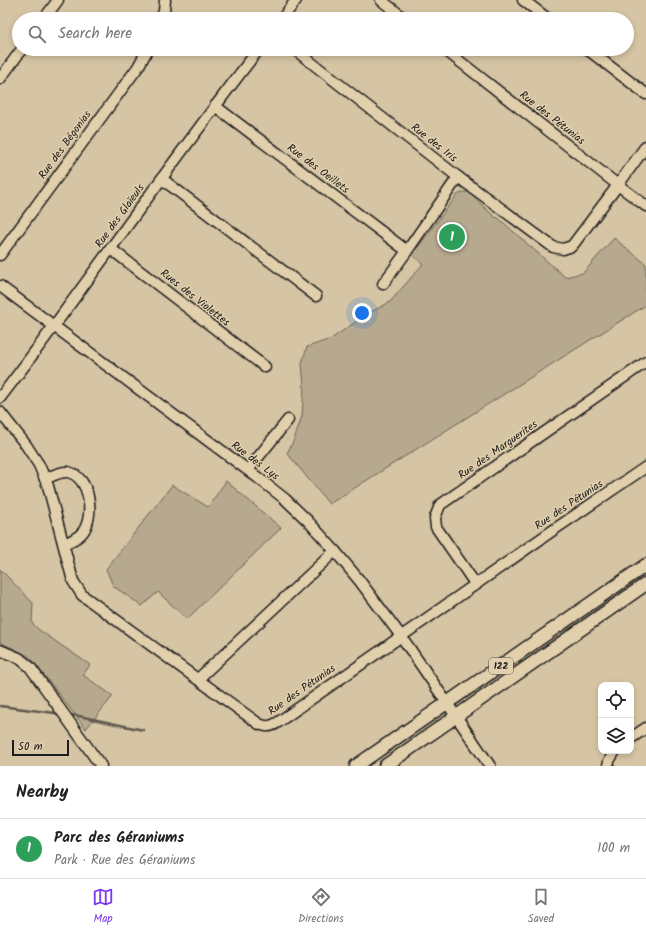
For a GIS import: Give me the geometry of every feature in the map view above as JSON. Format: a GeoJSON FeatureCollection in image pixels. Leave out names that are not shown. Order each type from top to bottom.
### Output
{"type":"FeatureCollection","features":[{"type":"Feature","properties":{"kind":"main road","name":"122"},"geometry":{"type":"LineString","coordinates":[[356,766],[646,565]]}},
{"type":"Feature","properties":{"kind":"main road","name":"122"},"geometry":{"type":"LineString","coordinates":[[385,766],[646,584]]}},
{"type":"Feature","properties":{"kind":"street"},"geometry":{"type":"LineString","coordinates":[[49,12],[58,0]]}},
{"type":"Feature","properties":{"kind":"street"},"geometry":{"type":"LineString","coordinates":[[163,12],[165,0]]}},
{"type":"Feature","properties":{"kind":"street"},"geometry":{"type":"LineString","coordinates":[[287,12],[296,0]]}},
{"type":"Feature","properties":{"kind":"street"},"geometry":{"type":"LineString","coordinates":[[381,0],[397,12]]}},
{"type":"Feature","properties":{"kind":"street"},"geometry":{"type":"LineString","coordinates":[[523,0],[539,12]]}},
{"type":"Feature","properties":{"kind":"street"},"geometry":{"type":"LineString","coordinates":[[0,79],[17,56]]}},
{"type":"Feature","properties":{"kind":"street","name":"Rue des Bégonias"},"geometry":{"type":"LineString","coordinates":[[0,255],[138,67],[144,56]]}},
{"type":"Feature","properties":{"kind":"street","name":"Rue des Glaïeuls"},"geometry":{"type":"LineString","coordinates":[[0,398],[54,327],[215,106],[254,56]]}},
{"type":"Feature","properties":{"kind":"street","name":"Rue des Iris"},"geometry":{"type":"LineString","coordinates":[[303,56],[458,177],[553,247],[563,249],[572,246],[618,185]]}},
{"type":"Feature","properties":{"kind":"street","name":"Rue des Pétunias"},"geometry":{"type":"LineString","coordinates":[[453,56],[646,206]]}},
{"type":"Feature","properties":{"kind":"street"},"geometry":{"type":"LineString","coordinates":[[596,56],[646,94]]}},
{"type":"Feature","properties":{"kind":"street","name":"Rue des Oeillets"},"geometry":{"type":"LineString","coordinates":[[215,106],[407,251]]}},
{"type":"Feature","properties":{"kind":"street"},"geometry":{"type":"LineString","coordinates":[[618,185],[646,146]]}},
{"type":"Feature","properties":{"kind":"street"},"geometry":{"type":"LineString","coordinates":[[383,284],[458,177]]}},
{"type":"Feature","properties":{"kind":"street"},"geometry":{"type":"LineString","coordinates":[[162,178],[316,296]]}},
{"type":"Feature","properties":{"kind":"street","name":"Rues des Violettes"},"geometry":{"type":"LineString","coordinates":[[111,248],[265,367]]}},
{"type":"Feature","properties":{"kind":"street","name":"Rue des Lys"},"geometry":{"type":"LineString","coordinates":[[0,286],[248,470],[284,499],[308,521],[359,580],[401,636],[490,766]]}},
{"type":"Feature","properties":{"kind":"street","name":"Rue des Marguerites"},"geometry":{"type":"LineString","coordinates":[[476,585],[436,527],[435,518],[440,505],[646,362]]}},
{"type":"Feature","properties":{"kind":"street","name":"Rue des Pétunias"},"geometry":{"type":"LineString","coordinates":[[0,412],[26,445],[39,465],[48,486],[73,582],[82,595],[259,724],[265,726],[271,726],[277,723],[646,467]]}},
{"type":"Feature","properties":{"kind":"street"},"geometry":{"type":"LineString","coordinates":[[248,470],[288,420]]}},
{"type":"Feature","properties":{"kind":"street"},"geometry":{"type":"LineString","coordinates":[[45,479],[60,472],[69,472],[76,476],[85,486],[90,510],[88,523],[83,533],[76,539],[64,544]]}},
{"type":"Feature","properties":{"kind":"street"},"geometry":{"type":"LineString","coordinates":[[198,679],[335,551]]}},
{"type":"Feature","properties":{"kind":"street"},"geometry":{"type":"LineString","coordinates":[[0,650],[20,658],[30,667],[101,766]]}},
{"type":"Feature","properties":{"kind":"street"},"geometry":{"type":"LineString","coordinates":[[634,736],[646,728]]}},
{"type":"Feature","properties":{"kind":"street"},"geometry":{"type":"LineString","coordinates":[[608,766],[613,754]]}},
{"type":"Feature","properties":{"kind":"shaded area"},"geometry":{"type":"Polygon","coordinates":[[[463,192],[468,192],[565,277],[583,273],[614,238],[646,264],[646,305],[329,504],[287,453],[294,440],[302,416],[304,387],[302,363],[307,347],[331,339],[367,314],[390,302],[423,264],[412,255],[457,195],[463,192]]]}},
{"type":"Feature","properties":{"kind":"shaded area"},"geometry":{"type":"Polygon","coordinates":[[[226,481],[281,528],[187,619],[158,592],[142,606],[113,586],[106,569],[172,485],[208,507],[226,481]]]}},
{"type":"Feature","properties":{"kind":"shaded area"},"geometry":{"type":"Polygon","coordinates":[[[0,569],[33,603],[32,623],[39,630],[90,665],[83,675],[113,696],[86,729],[30,657],[0,642],[0,569]]]}},
{"type":"Feature","properties":{"kind":"waterway"},"geometry":{"type":"LineString","coordinates":[[0,706],[55,713]]}},
{"type":"Feature","properties":{"kind":"waterway"},"geometry":{"type":"LineString","coordinates":[[70,715],[143,730]]}},
{"type":"Feature","properties":{"kind":"place","name":"Parc des Géraniums"},"geometry":{"type":"Point","coordinates":[452,237]}}]}
